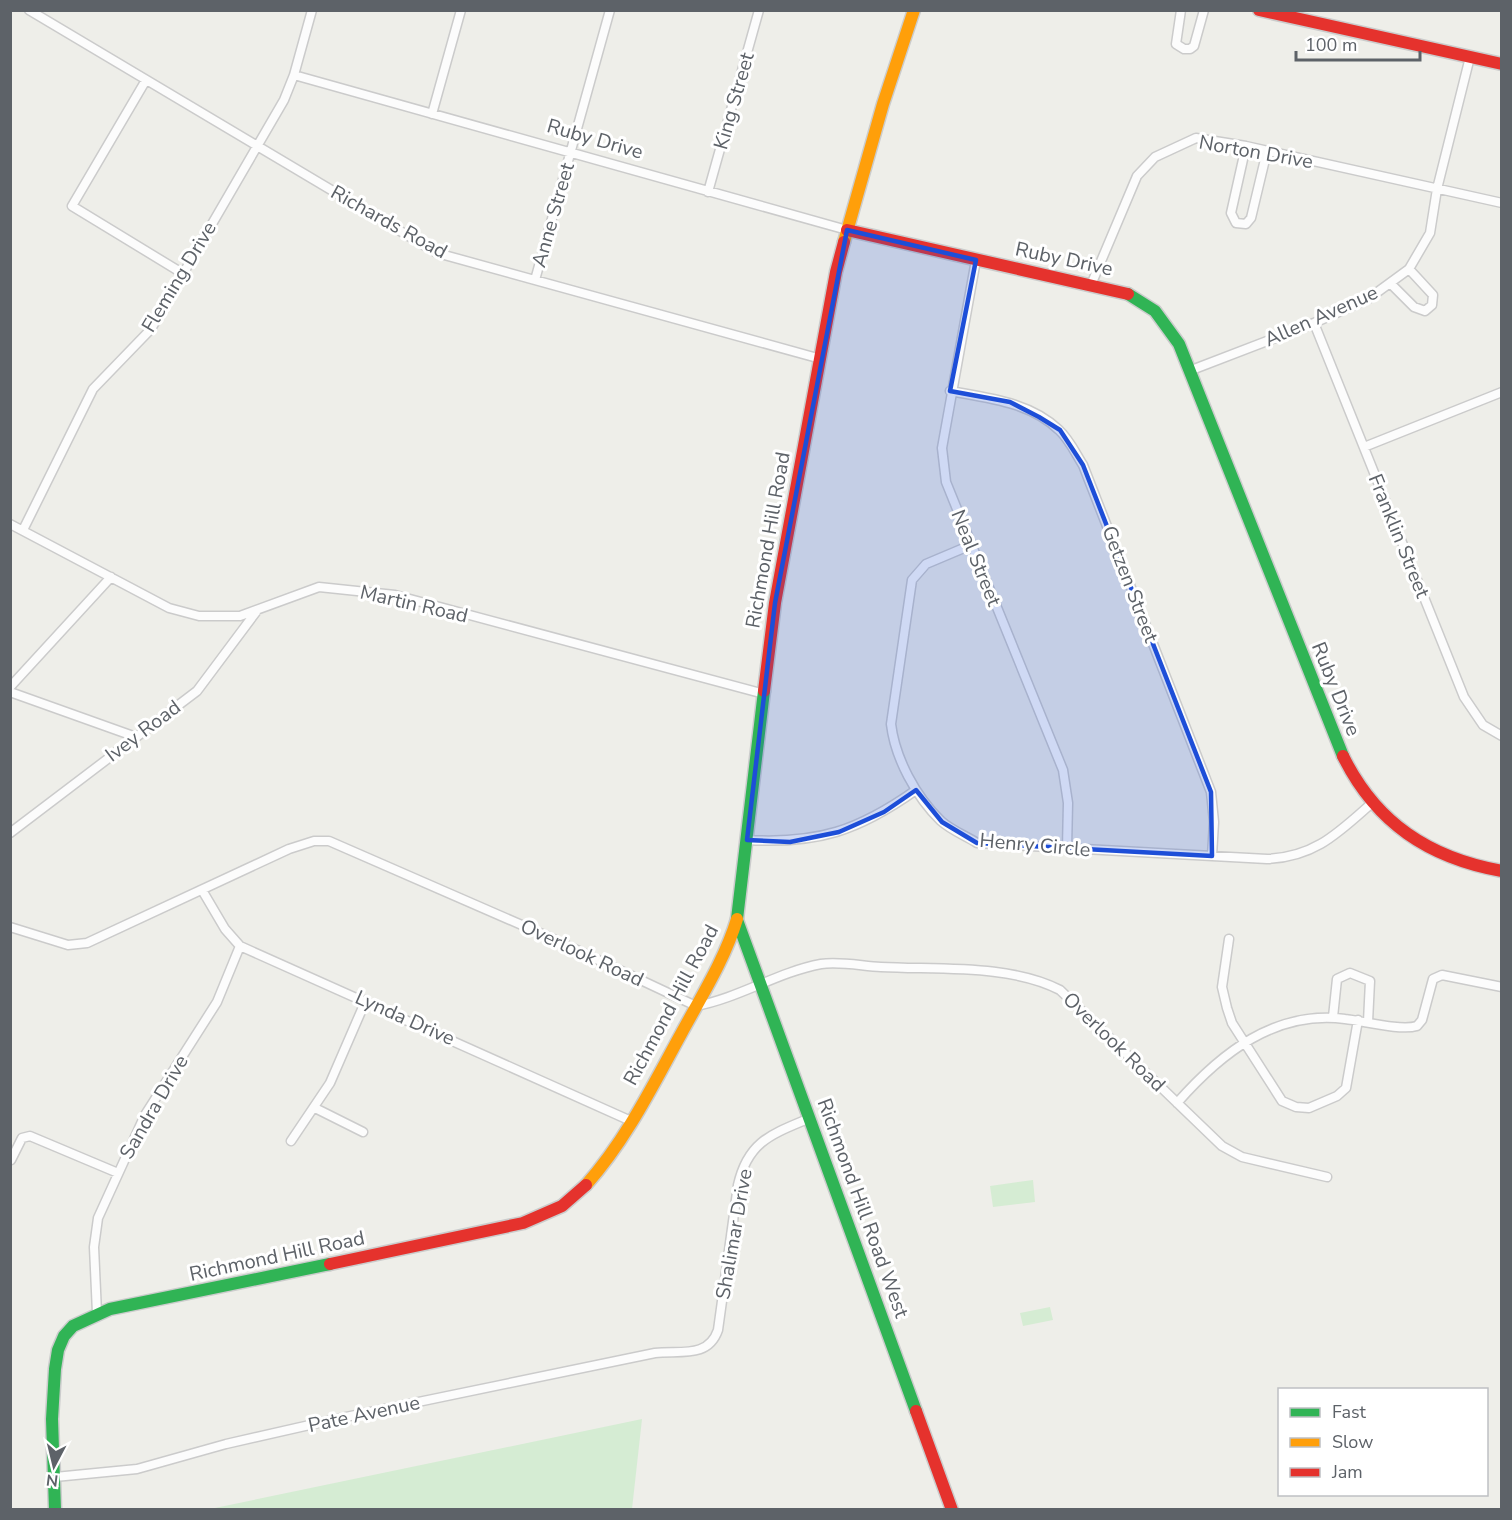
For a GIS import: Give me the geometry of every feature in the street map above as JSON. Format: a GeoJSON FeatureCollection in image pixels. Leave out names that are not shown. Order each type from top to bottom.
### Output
{"type":"FeatureCollection","features":[{"type":"Feature","properties":{"kind":"street","name":"Richards Road"},"geometry":{"type":"LineString","coordinates":[[29,10],[437,253],[821,359]]}},
{"type":"Feature","properties":{"kind":"street","name":"Fleming Drive"},"geometry":{"type":"LineString","coordinates":[[23,530],[93,390],[151,329],[284,100],[294,75],[312,10]]}},
{"type":"Feature","properties":{"kind":"street"},"geometry":{"type":"LineString","coordinates":[[432,114],[461,10]]}},
{"type":"Feature","properties":{"kind":"street","name":"Anne Street"},"geometry":{"type":"LineString","coordinates":[[535,280],[610,10]]}},
{"type":"Feature","properties":{"kind":"street","name":"King Street"},"geometry":{"type":"LineString","coordinates":[[708,192],[759,10]]}},
{"type":"Feature","properties":{"kind":"street","name":"Richmond Hill Road"},"geometry":{"type":"LineString","coordinates":[[56,1509],[54,1380],[59,1345],[70,1328],[97,1313],[507,1228],[542,1217],[558,1208],[581,1189],[608,1157],[631,1121],[696,1006],[724,952],[737,920],[777,594],[841,247],[869,162],[888,88],[914,10]]}},
{"type":"Feature","properties":{"kind":"street"},"geometry":{"type":"LineString","coordinates":[[1181,10],[1176,44],[1184,49],[1190,49],[1194,46],[1204,10]]}},
{"type":"Feature","properties":{"kind":"street"},"geometry":{"type":"LineString","coordinates":[[1259,10],[1502,64]]}},
{"type":"Feature","properties":{"kind":"street","name":"Allen Avenue"},"geometry":{"type":"LineString","coordinates":[[1189,371],[1314,323],[1368,299],[1409,269],[1430,233],[1437,189],[1470,57]]}},
{"type":"Feature","properties":{"kind":"street","name":"Ruby Drive"},"geometry":{"type":"LineString","coordinates":[[294,75],[847,230],[1127,294],[1154,309],[1171,330],[1189,371],[1337,744],[1352,775],[1372,804],[1395,826],[1431,850],[1469,865],[1502,871]]}},
{"type":"Feature","properties":{"kind":"street"},"geometry":{"type":"LineString","coordinates":[[146,80],[72,206],[182,273]]}},
{"type":"Feature","properties":{"kind":"street","name":"Norton Drive"},"geometry":{"type":"LineString","coordinates":[[1091,285],[1137,176],[1155,157],[1196,138],[1246,146],[1502,203]]}},
{"type":"Feature","properties":{"kind":"street"},"geometry":{"type":"LineString","coordinates":[[1246,146],[1231,213],[1231,218],[1241,224],[1246,224],[1251,218],[1267,151]]}},
{"type":"Feature","properties":{"kind":"street","name":"Neal Street"},"geometry":{"type":"LineString","coordinates":[[976,260],[950,391],[942,448],[946,483],[1063,770],[1068,803],[1067,848]]}},
{"type":"Feature","properties":{"kind":"street"},"geometry":{"type":"LineString","coordinates":[[1390,283],[1414,307],[1425,310],[1432,305],[1433,295],[1409,269]]}},
{"type":"Feature","properties":{"kind":"street","name":"Franklin Street"},"geometry":{"type":"LineString","coordinates":[[1314,323],[1464,697],[1484,725],[1502,736]]}},
{"type":"Feature","properties":{"kind":"street","name":"Getzen Street"},"geometry":{"type":"LineString","coordinates":[[950,391],[1010,402],[1039,417],[1060,430],[1083,465],[1211,792],[1214,822],[1212,856]]}},
{"type":"Feature","properties":{"kind":"street"},"geometry":{"type":"LineString","coordinates":[[1364,447],[1502,392]]}},
{"type":"Feature","properties":{"kind":"street","name":"Martin Road"},"geometry":{"type":"LineString","coordinates":[[10,524],[169,608],[199,616],[227,618],[256,611],[319,587],[395,596],[764,694]]}},
{"type":"Feature","properties":{"kind":"street","name":"Henry Circle"},"geometry":{"type":"LineString","coordinates":[[971,545],[927,564],[912,580],[891,724],[893,745],[916,790],[942,822],[977,843],[1277,859],[1306,852],[1329,840],[1372,804]]}},
{"type":"Feature","properties":{"kind":"street"},"geometry":{"type":"LineString","coordinates":[[10,687],[111,577]]}},
{"type":"Feature","properties":{"kind":"street","name":"Ivey Road"},"geometry":{"type":"LineString","coordinates":[[12,828],[197,691],[256,611]]}},
{"type":"Feature","properties":{"kind":"street"},"geometry":{"type":"LineString","coordinates":[[10,692],[136,737]]}},
{"type":"Feature","properties":{"kind":"street"},"geometry":{"type":"LineString","coordinates":[[747,840],[790,842],[839,832],[884,812],[916,790]]}},
{"type":"Feature","properties":{"kind":"street","name":"Overlook Road"},"geometry":{"type":"LineString","coordinates":[[10,927],[61,943],[80,944],[289,849],[314,841],[329,841],[547,936],[696,1006],[712,1003],[761,983],[823,964],[1002,973],[1039,979],[1060,990],[1222,1146],[1242,1157],[1327,1177]]}},
{"type":"Feature","properties":{"kind":"street","name":"Lynda Drive"},"geometry":{"type":"LineString","coordinates":[[202,890],[225,930],[240,946],[366,1000],[631,1121]]}},
{"type":"Feature","properties":{"kind":"street","name":"Richmond Hill Road West"},"geometry":{"type":"LineString","coordinates":[[737,920],[952,1509]]}},
{"type":"Feature","properties":{"kind":"street"},"geometry":{"type":"LineString","coordinates":[[1229,939],[1222,987],[1232,1023],[1282,1101],[1309,1108],[1337,1096],[1346,1088],[1358,1020]]}},
{"type":"Feature","properties":{"kind":"street","name":"Sandra Drive"},"geometry":{"type":"LineString","coordinates":[[97,1313],[94,1235],[98,1218],[145,1115],[217,1002],[240,946]]}},
{"type":"Feature","properties":{"kind":"street"},"geometry":{"type":"LineString","coordinates":[[1333,1017],[1337,979],[1350,973],[1370,981],[1368,1022]]}},
{"type":"Feature","properties":{"kind":"street"},"geometry":{"type":"LineString","coordinates":[[1178,1103],[1206,1070],[1261,1032],[1301,1018],[1333,1017],[1417,1026],[1422,1020],[1431,984],[1438,975],[1451,975],[1502,987]]}},
{"type":"Feature","properties":{"kind":"street"},"geometry":{"type":"LineString","coordinates":[[291,1141],[330,1083],[366,1000]]}},
{"type":"Feature","properties":{"kind":"street"},"geometry":{"type":"LineString","coordinates":[[315,1108],[363,1132]]}},
{"type":"Feature","properties":{"kind":"street","name":"Shalimar Drive"},"geometry":{"type":"LineString","coordinates":[[673,1350],[698,1351],[708,1346],[716,1336],[738,1185],[741,1171],[750,1153],[770,1135],[810,1118]]}},
{"type":"Feature","properties":{"kind":"street"},"geometry":{"type":"LineString","coordinates":[[11,1160],[22,1138],[30,1136],[118,1173]]}},
{"type":"Feature","properties":{"kind":"street","name":"Pate Avenue"},"geometry":{"type":"LineString","coordinates":[[55,1477],[137,1469],[226,1444],[336,1419],[673,1350]]}},
{"type":"Feature","properties":{"kind":"highlighted area"},"geometry":{"type":"Polygon","coordinates":[[[847,230],[976,260],[950,391],[1010,402],[1039,417],[1060,430],[1083,465],[1211,792],[1212,856],[977,843],[942,822],[916,790],[884,812],[839,832],[790,842],[747,840],[775,603],[847,230]]]}},
{"type":"Feature","properties":{"kind":"green space"},"geometry":{"type":"Polygon","coordinates":[[[1033,1180],[1035,1202],[993,1207],[990,1186],[1033,1180]]]}},
{"type":"Feature","properties":{"kind":"green space"},"geometry":{"type":"Polygon","coordinates":[[[1050,1307],[1053,1320],[1023,1326],[1020,1313],[1050,1307]]]}},
{"type":"Feature","properties":{"kind":"green space"},"geometry":{"type":"Polygon","coordinates":[[[642,1419],[632,1509],[210,1509],[642,1419]]]}},
{"type":"Feature","properties":{"kind":"traffic: fast"},"geometry":{"type":"LineString","coordinates":[[1128,294],[1155,311],[1179,344],[1343,756]]}},
{"type":"Feature","properties":{"kind":"traffic: fast"},"geometry":{"type":"LineString","coordinates":[[737,919],[764,691]]}},
{"type":"Feature","properties":{"kind":"traffic: fast"},"geometry":{"type":"LineString","coordinates":[[737,920],[916,1411]]}},
{"type":"Feature","properties":{"kind":"traffic: fast"},"geometry":{"type":"LineString","coordinates":[[55,1510],[52,1419],[55,1369],[58,1350],[64,1336],[73,1326],[110,1309],[330,1264]]}},
{"type":"Feature","properties":{"kind":"traffic: slow"},"geometry":{"type":"LineString","coordinates":[[844,242],[883,104],[914,10]]}},
{"type":"Feature","properties":{"kind":"traffic: slow"},"geometry":{"type":"LineString","coordinates":[[586,1185],[614,1150],[649,1093],[712,978],[737,919]]}},
{"type":"Feature","properties":{"kind":"traffic: jam"},"geometry":{"type":"LineString","coordinates":[[1259,10],[1502,64]]}},
{"type":"Feature","properties":{"kind":"traffic: jam"},"geometry":{"type":"LineString","coordinates":[[847,230],[1128,294]]}},
{"type":"Feature","properties":{"kind":"traffic: jam"},"geometry":{"type":"LineString","coordinates":[[764,691],[775,603],[836,272],[844,242]]}},
{"type":"Feature","properties":{"kind":"traffic: jam"},"geometry":{"type":"LineString","coordinates":[[1343,756],[1356,780],[1372,800],[1408,834],[1428,847],[1451,857],[1502,871]]}},
{"type":"Feature","properties":{"kind":"traffic: jam"},"geometry":{"type":"LineString","coordinates":[[330,1264],[523,1223],[562,1206],[586,1185]]}},
{"type":"Feature","properties":{"kind":"traffic: jam"},"geometry":{"type":"LineString","coordinates":[[916,1411],[952,1510]]}}]}
